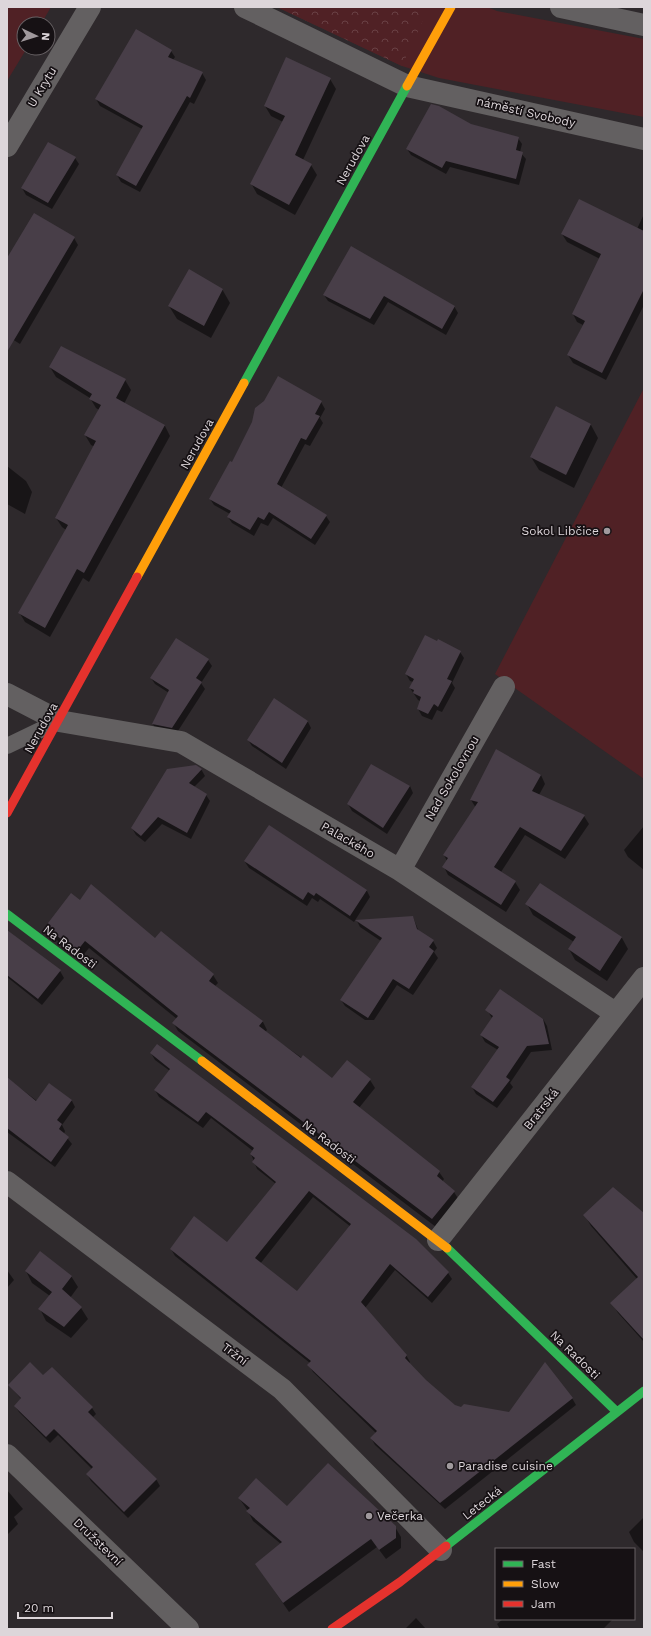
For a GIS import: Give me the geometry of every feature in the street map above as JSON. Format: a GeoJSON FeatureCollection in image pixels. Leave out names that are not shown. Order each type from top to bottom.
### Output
{"type":"FeatureCollection","features":[{"type":"Feature","properties":{"kind":"street","name":"U Krytu"},"geometry":{"type":"LineString","coordinates":[[7,146],[90,7]]}},
{"type":"Feature","properties":{"kind":"street","name":"náměstí Svobody"},"geometry":{"type":"LineString","coordinates":[[245,7],[407,86],[644,139]]}},
{"type":"Feature","properties":{"kind":"street"},"geometry":{"type":"LineString","coordinates":[[407,86],[451,7]]}},
{"type":"Feature","properties":{"kind":"street"},"geometry":{"type":"LineString","coordinates":[[561,7],[644,25]]}},
{"type":"Feature","properties":{"kind":"street","name":"Nerudova"},"geometry":{"type":"LineString","coordinates":[[7,813],[407,86]]}},
{"type":"Feature","properties":{"kind":"street","name":"Nad Sokolovnou"},"geometry":{"type":"LineString","coordinates":[[400,870],[504,686]]}},
{"type":"Feature","properties":{"kind":"street"},"geometry":{"type":"LineString","coordinates":[[7,694],[58,721]]}},
{"type":"Feature","properties":{"kind":"street","name":"Palackého"},"geometry":{"type":"LineString","coordinates":[[58,721],[181,742],[400,870],[615,1013]]}},
{"type":"Feature","properties":{"kind":"street","name":"Na Radosti"},"geometry":{"type":"LineString","coordinates":[[7,914],[438,1240],[617,1412]]}},
{"type":"Feature","properties":{"kind":"street","name":"Bratrská"},"geometry":{"type":"LineString","coordinates":[[438,1240],[644,978]]}},
{"type":"Feature","properties":{"kind":"street","name":"Tržní"},"geometry":{"type":"LineString","coordinates":[[7,1182],[282,1388],[441,1550]]}},
{"type":"Feature","properties":{"kind":"street","name":"Letecká"},"geometry":{"type":"LineString","coordinates":[[332,1629],[349,1623],[644,1391]]}},
{"type":"Feature","properties":{"kind":"street","name":"Družstevní"},"geometry":{"type":"LineString","coordinates":[[7,1455],[188,1629]]}},
{"type":"Feature","properties":{"kind":"lane"},"geometry":{"type":"LineString","coordinates":[[7,746],[58,721]]}},
{"type":"Feature","properties":{"kind":"green space"},"geometry":{"type":"Polygon","coordinates":[[[7,7],[51,7],[46,16],[16,16],[16,56],[22,56],[7,81],[7,7]]]}},
{"type":"Feature","properties":{"kind":"green space"},"geometry":{"type":"Polygon","coordinates":[[[277,7],[487,7],[497,11],[644,39],[644,117],[439,78],[402,66],[277,7]]]}},
{"type":"Feature","properties":{"kind":"green space"},"geometry":{"type":"Polygon","coordinates":[[[277,7],[429,7],[402,66],[277,7]]]}},
{"type":"Feature","properties":{"kind":"green space","name":"Sokol Libčice"},"geometry":{"type":"Polygon","coordinates":[[[644,388],[644,779],[495,674],[644,388]]]}},
{"type":"Feature","properties":{"kind":"building"},"geometry":{"type":"Polygon","coordinates":[[[136,29],[172,50],[168,57],[203,72],[190,98],[187,96],[136,186],[116,175],[143,126],[95,99],[136,29]]]}},
{"type":"Feature","properties":{"kind":"building"},"geometry":{"type":"Polygon","coordinates":[[[286,57],[331,78],[295,155],[312,164],[289,205],[250,184],[285,116],[264,106],[286,57]]]}},
{"type":"Feature","properties":{"kind":"building"},"geometry":{"type":"Polygon","coordinates":[[[431,104],[439,106],[471,124],[519,137],[516,150],[523,152],[516,179],[446,161],[442,168],[406,149],[431,104]]]}},
{"type":"Feature","properties":{"kind":"building"},"geometry":{"type":"Polygon","coordinates":[[[48,142],[76,157],[48,203],[21,188],[48,142]]]}},
{"type":"Feature","properties":{"kind":"building"},"geometry":{"type":"Polygon","coordinates":[[[579,199],[644,231],[644,289],[602,373],[567,355],[585,321],[572,314],[601,254],[561,234],[579,199]]]}},
{"type":"Feature","properties":{"kind":"building"},"geometry":{"type":"Polygon","coordinates":[[[34,213],[75,237],[7,352],[7,258],[34,213]]]}},
{"type":"Feature","properties":{"kind":"building"},"geometry":{"type":"Polygon","coordinates":[[[351,246],[455,306],[442,329],[384,296],[370,319],[323,295],[351,246]]]}},
{"type":"Feature","properties":{"kind":"building"},"geometry":{"type":"Polygon","coordinates":[[[189,269],[223,289],[204,326],[168,306],[189,269]]]}},
{"type":"Feature","properties":{"kind":"building"},"geometry":{"type":"Polygon","coordinates":[[[61,346],[126,379],[116,398],[165,425],[84,573],[77,569],[45,628],[18,613],[68,525],[55,518],[96,441],[84,435],[101,405],[89,399],[92,394],[49,367],[61,346]]]}},
{"type":"Feature","properties":{"kind":"building"},"geometry":{"type":"Polygon","coordinates":[[[278,376],[322,401],[315,414],[320,416],[306,440],[301,438],[277,484],[327,515],[311,539],[269,512],[264,520],[258,517],[250,530],[227,517],[231,511],[209,499],[230,461],[232,462],[252,422],[255,408],[264,401],[278,376]]]}},
{"type":"Feature","properties":{"kind":"building"},"geometry":{"type":"Polygon","coordinates":[[[556,406],[591,424],[566,475],[530,457],[556,406]]]}},
{"type":"Feature","properties":{"kind":"building"},"geometry":{"type":"Polygon","coordinates":[[[425,635],[437,641],[438,639],[461,651],[447,679],[452,681],[438,707],[434,704],[428,714],[417,709],[421,697],[413,693],[414,690],[409,688],[414,679],[405,674],[425,635]]]}},
{"type":"Feature","properties":{"kind":"building"},"geometry":{"type":"Polygon","coordinates":[[[176,638],[209,659],[196,678],[202,682],[172,728],[152,724],[169,690],[150,678],[176,638]]]}},
{"type":"Feature","properties":{"kind":"building"},"geometry":{"type":"Polygon","coordinates":[[[274,698],[308,721],[282,763],[247,740],[274,698]]]}},
{"type":"Feature","properties":{"kind":"building"},"geometry":{"type":"Polygon","coordinates":[[[496,749],[541,775],[532,791],[585,815],[561,851],[520,827],[494,867],[516,881],[501,905],[442,867],[448,858],[443,855],[478,802],[470,800],[496,749]]]}},
{"type":"Feature","properties":{"kind":"building"},"geometry":{"type":"Polygon","coordinates":[[[371,764],[410,786],[383,828],[347,804],[371,764]]]}},
{"type":"Feature","properties":{"kind":"building"},"geometry":{"type":"Polygon","coordinates":[[[196,765],[202,769],[189,783],[207,794],[187,833],[158,817],[141,836],[131,828],[167,769],[196,765]]]}},
{"type":"Feature","properties":{"kind":"building"},"geometry":{"type":"Polygon","coordinates":[[[269,825],[367,890],[350,916],[316,893],[314,896],[308,892],[303,900],[244,861],[269,825]]]}},
{"type":"Feature","properties":{"kind":"building"},"geometry":{"type":"Polygon","coordinates":[[[540,883],[622,937],[600,971],[568,949],[576,937],[525,904],[540,883]]]}},
{"type":"Feature","properties":{"kind":"building"},"geometry":{"type":"Polygon","coordinates":[[[91,884],[155,938],[161,931],[214,974],[209,981],[263,1021],[259,1026],[301,1058],[303,1055],[332,1078],[347,1060],[371,1079],[353,1102],[440,1171],[437,1176],[455,1191],[432,1219],[172,1023],[178,1016],[85,941],[77,951],[45,927],[71,893],[80,900],[91,884]]]}},
{"type":"Feature","properties":{"kind":"building"},"geometry":{"type":"Polygon","coordinates":[[[413,916],[417,929],[434,940],[429,947],[434,951],[409,989],[393,979],[368,1018],[340,1000],[382,938],[355,920],[413,916]]]}},
{"type":"Feature","properties":{"kind":"building"},"geometry":{"type":"Polygon","coordinates":[[[7,930],[61,970],[38,999],[7,975],[7,930]]]}},
{"type":"Feature","properties":{"kind":"building"},"geometry":{"type":"Polygon","coordinates":[[[500,989],[543,1019],[549,1044],[527,1046],[506,1077],[510,1080],[493,1102],[471,1087],[499,1047],[480,1035],[493,1016],[485,1010],[500,989]]]}},
{"type":"Feature","properties":{"kind":"building"},"geometry":{"type":"Polygon","coordinates":[[[157,1044],[416,1239],[449,1272],[428,1297],[390,1264],[361,1302],[407,1355],[405,1358],[426,1380],[455,1405],[461,1407],[464,1404],[509,1412],[545,1362],[573,1398],[440,1503],[370,1438],[377,1431],[307,1365],[311,1361],[170,1249],[194,1216],[227,1242],[276,1182],[252,1162],[255,1158],[250,1154],[254,1148],[206,1112],[198,1122],[154,1090],[170,1069],[150,1053],[157,1044]],[[309,1191],[255,1258],[297,1291],[351,1224],[309,1191]]]}},
{"type":"Feature","properties":{"kind":"building"},"geometry":{"type":"Polygon","coordinates":[[[7,1077],[36,1101],[49,1083],[72,1100],[57,1120],[62,1124],[59,1129],[69,1137],[51,1162],[7,1128],[7,1077]]]}},
{"type":"Feature","properties":{"kind":"building"},"geometry":{"type":"Polygon","coordinates":[[[613,1187],[644,1213],[644,1340],[610,1303],[638,1277],[583,1215],[613,1187]]]}},
{"type":"Feature","properties":{"kind":"building"},"geometry":{"type":"Polygon","coordinates":[[[40,1251],[72,1276],[62,1289],[82,1307],[64,1327],[38,1309],[52,1292],[25,1271],[40,1251]]]}},
{"type":"Feature","properties":{"kind":"building"},"geometry":{"type":"Polygon","coordinates":[[[30,1362],[43,1375],[52,1367],[93,1407],[88,1412],[157,1479],[124,1512],[86,1474],[93,1467],[54,1429],[46,1437],[14,1406],[21,1398],[8,1385],[30,1362]]]}},
{"type":"Feature","properties":{"kind":"building"},"geometry":{"type":"Polygon","coordinates":[[[328,1463],[396,1526],[396,1538],[379,1550],[371,1539],[283,1603],[255,1564],[282,1542],[246,1511],[250,1508],[238,1498],[256,1478],[287,1506],[328,1463]]]}},
{"type":"Feature","properties":{"kind":"traffic: fast"},"geometry":{"type":"LineString","coordinates":[[244,383],[407,86]]}},
{"type":"Feature","properties":{"kind":"traffic: fast"},"geometry":{"type":"LineString","coordinates":[[7,914],[202,1061]]}},
{"type":"Feature","properties":{"kind":"traffic: fast"},"geometry":{"type":"LineString","coordinates":[[447,1248],[617,1412]]}},
{"type":"Feature","properties":{"kind":"traffic: fast"},"geometry":{"type":"LineString","coordinates":[[446,1546],[644,1391]]}},
{"type":"Feature","properties":{"kind":"traffic: slow"},"geometry":{"type":"LineString","coordinates":[[407,86],[451,7]]}},
{"type":"Feature","properties":{"kind":"traffic: slow"},"geometry":{"type":"LineString","coordinates":[[137,577],[244,383]]}},
{"type":"Feature","properties":{"kind":"traffic: slow"},"geometry":{"type":"LineString","coordinates":[[202,1061],[447,1248]]}},
{"type":"Feature","properties":{"kind":"traffic: jam"},"geometry":{"type":"LineString","coordinates":[[7,813],[137,577]]}},
{"type":"Feature","properties":{"kind":"traffic: jam"},"geometry":{"type":"LineString","coordinates":[[332,1629],[400,1582],[446,1546]]}},
{"type":"Feature","properties":{"kind":"place","name":"Sokol Libčice"},"geometry":{"type":"Point","coordinates":[607,531]}},
{"type":"Feature","properties":{"kind":"place","name":"Paradise cuisine"},"geometry":{"type":"Point","coordinates":[450,1466]}},
{"type":"Feature","properties":{"kind":"place","name":"Večerka"},"geometry":{"type":"Point","coordinates":[369,1516]}}]}
